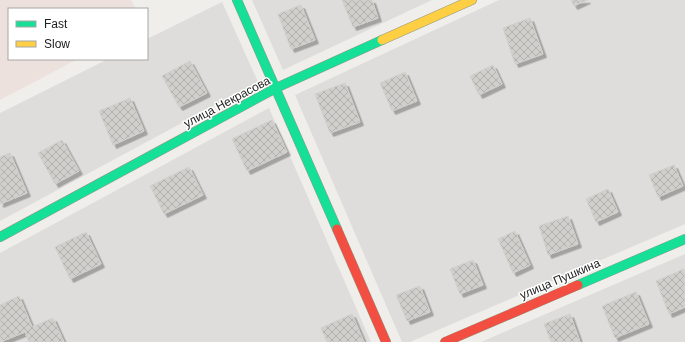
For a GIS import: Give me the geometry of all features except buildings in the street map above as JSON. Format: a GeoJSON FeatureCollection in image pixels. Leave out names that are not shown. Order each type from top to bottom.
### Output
{"type":"FeatureCollection","features":[{"type":"Feature","properties":{"kind":"street"},"geometry":{"type":"LineString","coordinates":[[237,0],[386,342]]}},
{"type":"Feature","properties":{"kind":"street","name":"улица Некрасова"},"geometry":{"type":"LineString","coordinates":[[0,237],[276,88],[472,0]]}},
{"type":"Feature","properties":{"kind":"street","name":"улица Пушкина"},"geometry":{"type":"LineString","coordinates":[[445,342],[685,239]]}},
{"type":"Feature","properties":{"kind":"shaded area"},"geometry":{"type":"Polygon","coordinates":[[[0,0],[131,0],[135,8],[8,8],[8,60],[76,60],[0,100],[0,0]]]}},
{"type":"Feature","properties":{"kind":"shaded area"},"geometry":{"type":"Polygon","coordinates":[[[252,0],[432,0],[283,70],[252,0]]]}},
{"type":"Feature","properties":{"kind":"shaded area"},"geometry":{"type":"Polygon","coordinates":[[[499,0],[685,0],[685,224],[410,342],[402,342],[295,95],[499,0]]]}},
{"type":"Feature","properties":{"kind":"shaded area"},"geometry":{"type":"Polygon","coordinates":[[[222,2],[258,82],[0,221],[0,113],[106,60],[148,60],[148,39],[222,2]]]}},
{"type":"Feature","properties":{"kind":"shaded area"},"geometry":{"type":"Polygon","coordinates":[[[269,108],[371,342],[0,342],[0,253],[269,108]]]}},
{"type":"Feature","properties":{"kind":"shaded area"},"geometry":{"type":"Polygon","coordinates":[[[685,254],[685,342],[481,342],[685,254]]]}},
{"type":"Feature","properties":{"kind":"traffic: fast"},"geometry":{"type":"LineString","coordinates":[[237,0],[337,229]]}},
{"type":"Feature","properties":{"kind":"traffic: fast"},"geometry":{"type":"LineString","coordinates":[[0,237],[276,88],[382,40]]}},
{"type":"Feature","properties":{"kind":"traffic: fast"},"geometry":{"type":"LineString","coordinates":[[578,285],[685,239]]}},
{"type":"Feature","properties":{"kind":"traffic: slow"},"geometry":{"type":"LineString","coordinates":[[382,40],[472,0]]}},
{"type":"Feature","properties":{"kind":"traffic: jam"},"geometry":{"type":"LineString","coordinates":[[337,229],[386,342]]}},
{"type":"Feature","properties":{"kind":"traffic: jam"},"geometry":{"type":"LineString","coordinates":[[445,342],[578,285]]}}]}
